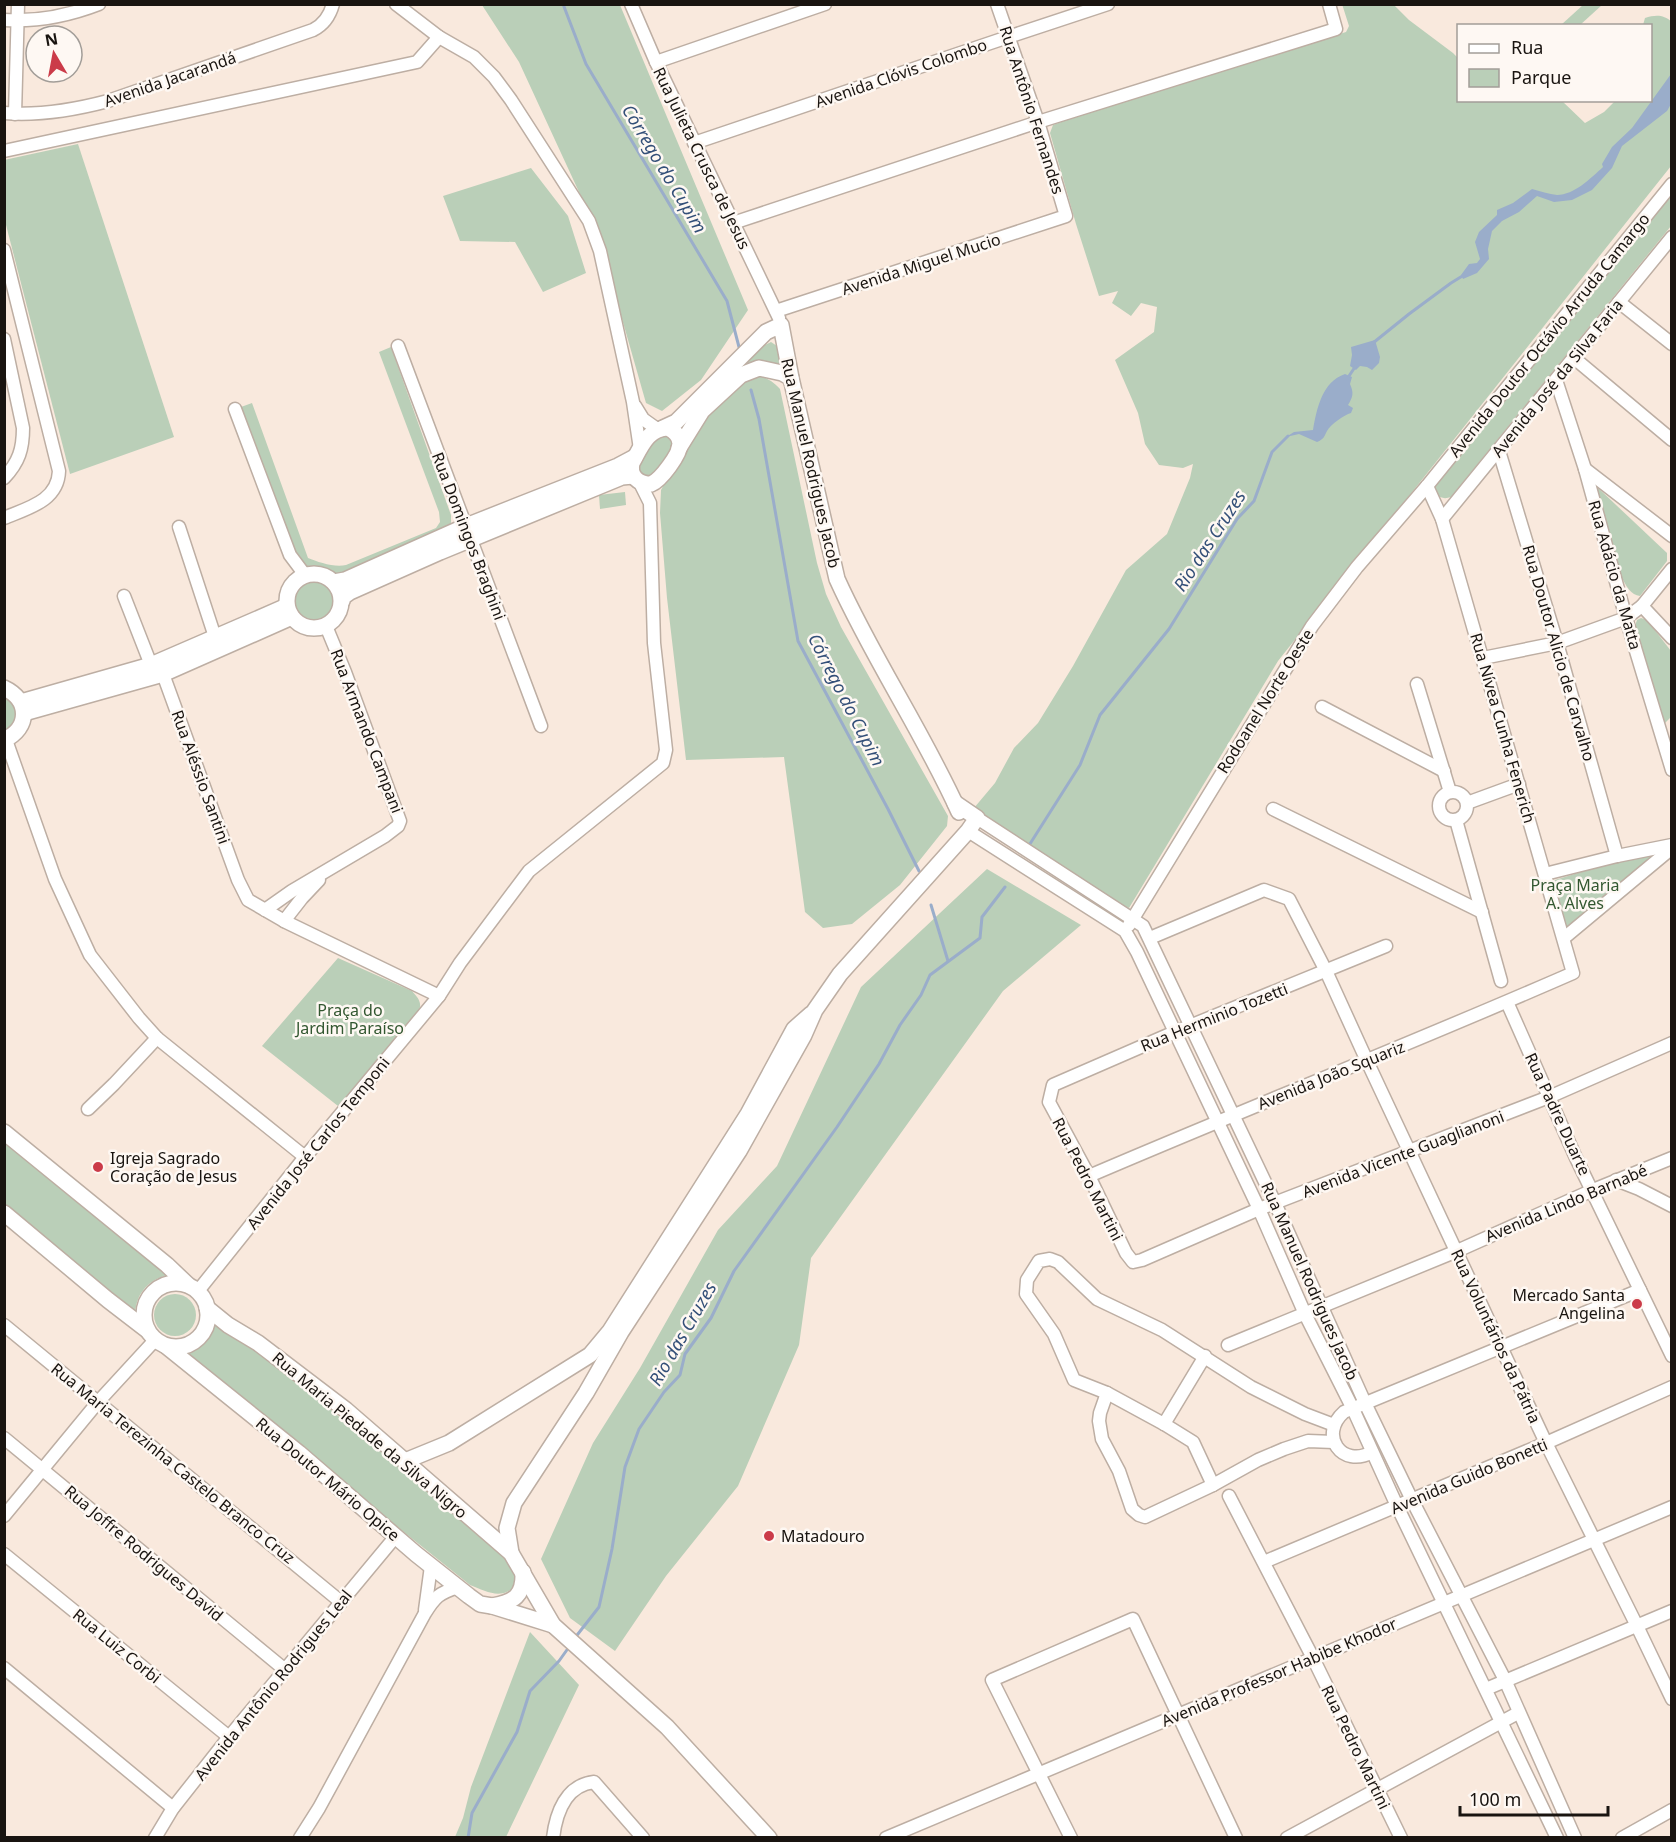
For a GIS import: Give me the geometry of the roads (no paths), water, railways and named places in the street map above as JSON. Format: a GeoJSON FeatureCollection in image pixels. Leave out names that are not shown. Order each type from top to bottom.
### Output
{"type":"FeatureCollection","features":[{"type":"Feature","properties":{"kind":"street"},"geometry":{"type":"LineString","coordinates":[[10,114],[11,20],[18,4]]}},
{"type":"Feature","properties":{"kind":"street"},"geometry":{"type":"LineString","coordinates":[[11,20],[49,19],[99,4]]}},
{"type":"Feature","properties":{"kind":"street","name":"Avenida Jacarandá"},"geometry":{"type":"LineString","coordinates":[[10,114],[78,109],[108,101],[313,30],[327,17],[333,4]]}},
{"type":"Feature","properties":{"kind":"street"},"geometry":{"type":"LineString","coordinates":[[396,4],[439,37],[474,57],[494,76],[589,221],[600,251],[633,402],[637,453]]}},
{"type":"Feature","properties":{"kind":"street","name":"Rua Julieta Crusca de Jesus"},"geometry":{"type":"LineString","coordinates":[[631,4],[656,62],[779,318]]}},
{"type":"Feature","properties":{"kind":"street"},"geometry":{"type":"LineString","coordinates":[[656,62],[825,4]]}},
{"type":"Feature","properties":{"kind":"street","name":"Rua Antônio Fernandes"},"geometry":{"type":"LineString","coordinates":[[997,4],[1038,122],[1066,216]]}},
{"type":"Feature","properties":{"kind":"street","name":"Avenida Clóvis Colombo"},"geometry":{"type":"LineString","coordinates":[[694,142],[1108,4]]}},
{"type":"Feature","properties":{"kind":"street"},"geometry":{"type":"LineString","coordinates":[[733,223],[1038,122],[1336,29],[1329,4]]}},
{"type":"Feature","properties":{"kind":"street"},"geometry":{"type":"LineString","coordinates":[[4,151],[417,62],[439,37]]}},
{"type":"Feature","properties":{"kind":"street","name":"Avenida Doutor Octávio Arruda Camargo"},"geometry":{"type":"LineString","coordinates":[[1427,486],[1671,184]]}},
{"type":"Feature","properties":{"kind":"street","name":"Avenida Miguel Mucio"},"geometry":{"type":"LineString","coordinates":[[779,318],[1066,216]]}},
{"type":"Feature","properties":{"kind":"street","name":"Avenida José da Silva Faria"},"geometry":{"type":"LineString","coordinates":[[1442,519],[1670,243]]}},
{"type":"Feature","properties":{"kind":"street"},"geometry":{"type":"LineString","coordinates":[[4,250],[59,471],[55,489],[38,504],[4,518]]}},
{"type":"Feature","properties":{"kind":"street"},"geometry":{"type":"LineString","coordinates":[[1619,302],[1671,344]]}},
{"type":"Feature","properties":{"kind":"street"},"geometry":{"type":"LineString","coordinates":[[650,502],[631,467],[646,437],[676,422],[779,318]]}},
{"type":"Feature","properties":{"kind":"street","name":"Rua Manuel Rodrigues Jacob"},"geometry":{"type":"LineString","coordinates":[[779,318],[837,579],[872,650],[968,831],[1125,932],[1137,952],[1259,1209],[1305,1314],[1353,1409],[1397,1506],[1557,1838]]}},
{"type":"Feature","properties":{"kind":"street"},"geometry":{"type":"LineString","coordinates":[[4,339],[23,442],[21,454],[15,466],[4,478]]}},
{"type":"Feature","properties":{"kind":"street","name":"Rua Domingos Braghini"},"geometry":{"type":"LineString","coordinates":[[398,346],[541,726]]}},
{"type":"Feature","properties":{"kind":"street"},"geometry":{"type":"LineString","coordinates":[[1574,358],[1671,440]]}},
{"type":"Feature","properties":{"kind":"street"},"geometry":{"type":"LineString","coordinates":[[650,502],[661,478],[702,411],[741,375],[759,368],[782,373],[791,378]]}},
{"type":"Feature","properties":{"kind":"street","name":"Rua Adácio da Matta"},"geometry":{"type":"LineString","coordinates":[[1556,380],[1585,469],[1626,618],[1666,745],[1671,770]]}},
{"type":"Feature","properties":{"kind":"street"},"geometry":{"type":"LineString","coordinates":[[633,402],[643,419],[660,428],[668,428],[677,435],[679,448]]}},
{"type":"Feature","properties":{"kind":"street"},"geometry":{"type":"LineString","coordinates":[[235,409],[290,555],[305,575]]}},
{"type":"Feature","properties":{"kind":"street","name":"Rua Doutor Alicio de Carvalho"},"geometry":{"type":"LineString","coordinates":[[1499,451],[1557,643],[1617,856]]}},
{"type":"Feature","properties":{"kind":"street"},"geometry":{"type":"LineString","coordinates":[[342,601],[340,591],[334,582],[326,576],[315,574],[305,575],[296,580],[287,597],[290,612],[299,624],[316,628],[326,626],[334,621],[340,612],[343,597],[350,592],[468,533],[618,466],[637,453]]}},
{"type":"Feature","properties":{"kind":"street"},"geometry":{"type":"LineString","coordinates":[[1585,469],[1671,536]]}},
{"type":"Feature","properties":{"kind":"street"},"geometry":{"type":"LineString","coordinates":[[334,582],[345,580],[622,477],[651,484],[661,478]]}},
{"type":"Feature","properties":{"kind":"street","name":"Rua Nívea Cunha Fenerich"},"geometry":{"type":"LineString","coordinates":[[1427,486],[1442,519],[1573,973]]}},
{"type":"Feature","properties":{"kind":"street","name":"Rodoanel Norte Oeste"},"geometry":{"type":"LineString","coordinates":[[1125,932],[1312,626],[1357,567],[1427,486]]}},
{"type":"Feature","properties":{"kind":"street","name":"Avenida José Carlos Temponi"},"geometry":{"type":"LineString","coordinates":[[193,1288],[306,1157],[439,996],[460,963],[529,871],[663,763],[666,750],[654,643],[650,502]]}},
{"type":"Feature","properties":{"kind":"street"},"geometry":{"type":"LineString","coordinates":[[179,527],[215,637]]}},
{"type":"Feature","properties":{"kind":"street"},"geometry":{"type":"LineString","coordinates":[[1483,658],[1557,643],[1626,618],[1642,606],[1671,569]]}},
{"type":"Feature","properties":{"kind":"street","name":"Rua Aléssio Santini"},"geometry":{"type":"LineString","coordinates":[[124,596],[157,669],[238,880],[248,900],[284,921],[439,996]]}},
{"type":"Feature","properties":{"kind":"street"},"geometry":{"type":"LineString","coordinates":[[1642,606],[1671,638]]}},
{"type":"Feature","properties":{"kind":"street"},"geometry":{"type":"LineString","coordinates":[[157,669],[215,637],[290,612]]}},
{"type":"Feature","properties":{"kind":"street"},"geometry":{"type":"LineString","coordinates":[[22,708],[157,669],[290,612]]}},
{"type":"Feature","properties":{"kind":"street","name":"Rua Armando Campani"},"geometry":{"type":"LineString","coordinates":[[265,910],[292,891],[385,836],[398,826],[400,821],[397,807],[326,626]]}},
{"type":"Feature","properties":{"kind":"street"},"geometry":{"type":"LineString","coordinates":[[1417,684],[1450,792]]}},
{"type":"Feature","properties":{"kind":"street"},"geometry":{"type":"LineString","coordinates":[[4,688],[15,694],[22,708],[22,724],[16,734],[5,740],[55,879],[90,955],[157,1038],[306,1157]]}},
{"type":"Feature","properties":{"kind":"street"},"geometry":{"type":"LineString","coordinates":[[1322,707],[1444,771]]}},
{"type":"Feature","properties":{"kind":"street"},"geometry":{"type":"LineString","coordinates":[[1666,745],[1671,725]]}},
{"type":"Feature","properties":{"kind":"street"},"geometry":{"type":"LineString","coordinates":[[1467,803],[1519,784]]}},
{"type":"Feature","properties":{"kind":"street"},"geometry":{"type":"LineString","coordinates":[[1450,792],[1461,794],[1467,803],[1466,814],[1456,820],[1446,818],[1439,809],[1441,799],[1450,792]]}},
{"type":"Feature","properties":{"kind":"street","name":"Rua Manuel Rodrigues Jacob"},"geometry":{"type":"LineString","coordinates":[[955,803],[1143,926],[1275,1203],[1365,1403],[1412,1500],[1505,1680],[1575,1838]]}},
{"type":"Feature","properties":{"kind":"street"},"geometry":{"type":"LineString","coordinates":[[1273,809],[1482,912]]}},
{"type":"Feature","properties":{"kind":"street"},"geometry":{"type":"LineString","coordinates":[[511,1553],[507,1528],[514,1503],[586,1393],[621,1332],[739,1151],[804,1035],[815,1010],[840,974],[968,831],[977,818]]}},
{"type":"Feature","properties":{"kind":"street"},"geometry":{"type":"LineString","coordinates":[[1456,820],[1502,981]]}},
{"type":"Feature","properties":{"kind":"street"},"geometry":{"type":"LineString","coordinates":[[1545,874],[1617,856],[1671,847]]}},
{"type":"Feature","properties":{"kind":"street"},"geometry":{"type":"LineString","coordinates":[[1564,938],[1671,847]]}},
{"type":"Feature","properties":{"kind":"street","name":"Rua Armando Campani"},"geometry":{"type":"LineString","coordinates":[[284,921],[328,871]]}},
{"type":"Feature","properties":{"kind":"street","name":"Rua Voluntários da Pátria"},"geometry":{"type":"LineString","coordinates":[[1149,938],[1264,890],[1289,899],[1326,971],[1546,1443],[1671,1699]]}},
{"type":"Feature","properties":{"kind":"street","name":"Rua Herminio Tozetti"},"geometry":{"type":"LineString","coordinates":[[1050,1094],[1053,1085],[1174,1032],[1386,946]]}},
{"type":"Feature","properties":{"kind":"street","name":"Avenida João Squariz"},"geometry":{"type":"LineString","coordinates":[[1089,1176],[1573,973]]}},
{"type":"Feature","properties":{"kind":"street","name":"Rua Padre Duarte"},"geometry":{"type":"LineString","coordinates":[[1507,1002],[1549,1097],[1671,1356]]}},
{"type":"Feature","properties":{"kind":"street"},"geometry":{"type":"LineString","coordinates":[[405,1461],[449,1443],[590,1355],[610,1331],[736,1132],[794,1029],[815,1010]]}},
{"type":"Feature","properties":{"kind":"street"},"geometry":{"type":"LineString","coordinates":[[88,1109],[157,1038]]}},
{"type":"Feature","properties":{"kind":"street","name":"Avenida Vicente Guaglianoni"},"geometry":{"type":"LineString","coordinates":[[1133,1262],[1259,1209],[1549,1097],[1671,1043]]}},
{"type":"Feature","properties":{"kind":"street","name":"Rua Pedro Martini"},"geometry":{"type":"LineString","coordinates":[[1050,1094],[1049,1102],[1089,1176],[1126,1253],[1133,1262]]}},
{"type":"Feature","properties":{"kind":"street"},"geometry":{"type":"LineString","coordinates":[[4,1132],[167,1265],[193,1288],[205,1300],[208,1324],[202,1336],[191,1344],[178,1348],[156,1339],[144,1318],[145,1305],[151,1294],[161,1286],[173,1283],[193,1288]]}},
{"type":"Feature","properties":{"kind":"street","name":"Avenida Lindo Barnabé"},"geometry":{"type":"LineString","coordinates":[[1228,1344],[1456,1251],[1671,1158]]}},
{"type":"Feature","properties":{"kind":"street"},"geometry":{"type":"LineString","coordinates":[[1616,1180],[1671,1206]]}},
{"type":"Feature","properties":{"kind":"street","name":"Rua Doutor Mário Opice"},"geometry":{"type":"LineString","coordinates":[[4,1214],[299,1453],[431,1566],[480,1604],[492,1605],[557,1629]]}},
{"type":"Feature","properties":{"kind":"street"},"geometry":{"type":"LineString","coordinates":[[1213,1485],[1193,1442],[1107,1393],[1074,1380],[1054,1334],[1029,1300],[1025,1287],[1040,1261],[1050,1259],[1058,1262],[1097,1299],[1162,1330],[1251,1387],[1305,1414],[1334,1425]]}},
{"type":"Feature","properties":{"kind":"street"},"geometry":{"type":"LineString","coordinates":[[1372,1452],[1361,1457],[1352,1457],[1338,1449],[1332,1433],[1338,1418],[1344,1412],[1640,1290]]}},
{"type":"Feature","properties":{"kind":"street","name":"Rua Maria Piedade da Silva Nigro"},"geometry":{"type":"LineString","coordinates":[[207,1308],[228,1325],[258,1343],[346,1410],[511,1553],[557,1629]]}},
{"type":"Feature","properties":{"kind":"street","name":"Rua Maria Terezinha Castelo Branco Cruz"},"geometry":{"type":"LineString","coordinates":[[4,1325],[341,1602]]}},
{"type":"Feature","properties":{"kind":"street"},"geometry":{"type":"LineString","coordinates":[[4,1516],[98,1402],[156,1339]]}},
{"type":"Feature","properties":{"kind":"street"},"geometry":{"type":"LineString","coordinates":[[1164,1424],[1204,1356]]}},
{"type":"Feature","properties":{"kind":"street","name":"Avenida Guido Bonetti"},"geometry":{"type":"LineString","coordinates":[[1264,1562],[1546,1443],[1671,1387]]}},
{"type":"Feature","properties":{"kind":"street"},"geometry":{"type":"LineString","coordinates":[[1107,1393],[1099,1421],[1102,1439],[1119,1472],[1135,1513],[1145,1517],[1284,1449],[1308,1441],[1334,1442]]}},
{"type":"Feature","properties":{"kind":"street","name":"Rua Joffre Rodrigues David"},"geometry":{"type":"LineString","coordinates":[[4,1438],[284,1669]]}},
{"type":"Feature","properties":{"kind":"street","name":"Rua Pedro Martini"},"geometry":{"type":"LineString","coordinates":[[1229,1496],[1313,1658],[1401,1838]]}},
{"type":"Feature","properties":{"kind":"street","name":"Avenida Professor Habibe Khodor"},"geometry":{"type":"LineString","coordinates":[[886,1838],[1671,1507]]}},
{"type":"Feature","properties":{"kind":"street","name":"Avenida Antônio Rodrigues Leal"},"geometry":{"type":"LineString","coordinates":[[155,1838],[173,1808],[229,1737],[396,1536]]}},
{"type":"Feature","properties":{"kind":"street","name":"Rua Luiz Corbi"},"geometry":{"type":"LineString","coordinates":[[4,1554],[229,1737]]}},
{"type":"Feature","properties":{"kind":"street"},"geometry":{"type":"LineString","coordinates":[[425,1613],[431,1566]]}},
{"type":"Feature","properties":{"kind":"street"},"geometry":{"type":"LineString","coordinates":[[492,1605],[512,1601],[519,1595],[524,1584],[523,1572]]}},
{"type":"Feature","properties":{"kind":"street"},"geometry":{"type":"LineString","coordinates":[[300,1838],[319,1808],[425,1613],[441,1593],[458,1587]]}},
{"type":"Feature","properties":{"kind":"street"},"geometry":{"type":"LineString","coordinates":[[1486,1689],[1671,1611]]}},
{"type":"Feature","properties":{"kind":"street"},"geometry":{"type":"LineString","coordinates":[[1071,1838],[992,1680],[1133,1619],[1236,1838]]}},
{"type":"Feature","properties":{"kind":"street"},"geometry":{"type":"LineString","coordinates":[[557,1629],[667,1727],[770,1838]]}},
{"type":"Feature","properties":{"kind":"street"},"geometry":{"type":"LineString","coordinates":[[4,1668],[173,1808]]}},
{"type":"Feature","properties":{"kind":"street"},"geometry":{"type":"LineString","coordinates":[[1287,1838],[1518,1713]]}},
{"type":"Feature","properties":{"kind":"street"},"geometry":{"type":"LineString","coordinates":[[553,1838],[555,1823],[567,1795],[583,1783],[594,1782],[643,1838]]}},
{"type":"Feature","properties":{"kind":"street"},"geometry":{"type":"LineString","coordinates":[[1622,1838],[1671,1810]]}},
{"type":"Feature","properties":{"kind":"water"},"geometry":{"type":"Polygon","coordinates":[[[1671,74],[1671,104],[1667,111],[1622,146],[1612,168],[1592,190],[1572,200],[1554,202],[1537,196],[1492,231],[1488,249],[1489,259],[1477,273],[1463,279],[1461,275],[1469,264],[1477,263],[1480,259],[1475,242],[1479,232],[1497,215],[1497,210],[1513,203],[1532,189],[1557,195],[1570,192],[1588,181],[1603,167],[1602,164],[1612,147],[1632,128],[1671,74]]]}},
{"type":"Feature","properties":{"kind":"water"},"geometry":{"type":"Polygon","coordinates":[[[1375,340],[1380,357],[1379,363],[1372,370],[1360,366],[1356,370],[1350,366],[1351,347],[1375,340]]]}},
{"type":"Feature","properties":{"kind":"water"},"geometry":{"type":"Polygon","coordinates":[[[1345,374],[1352,377],[1350,384],[1352,395],[1348,405],[1353,408],[1351,413],[1329,428],[1322,439],[1317,442],[1299,434],[1286,437],[1294,432],[1313,430],[1319,405],[1326,389],[1337,378],[1345,374]]]}},
{"type":"Feature","properties":{"kind":"waterway","name":"Córrego do Cupim"},"geometry":{"type":"LineString","coordinates":[[563,4],[586,64],[727,301],[739,347]]}},
{"type":"Feature","properties":{"kind":"waterway","name":"Rio das Cruzes"},"geometry":{"type":"LineString","coordinates":[[1373,343],[1464,275]]}},
{"type":"Feature","properties":{"kind":"waterway","name":"Rio das Cruzes"},"geometry":{"type":"LineString","coordinates":[[1347,379],[1355,367]]}},
{"type":"Feature","properties":{"kind":"waterway","name":"Córrego do Cupim"},"geometry":{"type":"LineString","coordinates":[[751,390],[759,419],[798,641],[919,871]]}},
{"type":"Feature","properties":{"kind":"waterway","name":"Rio das Cruzes"},"geometry":{"type":"LineString","coordinates":[[1028,847],[1080,765],[1100,715],[1169,629],[1237,519],[1254,501],[1272,452],[1288,436]]}},
{"type":"Feature","properties":{"kind":"waterway","name":"Rio das Cruzes"},"geometry":{"type":"LineString","coordinates":[[574,1639],[599,1607],[612,1549],[625,1467],[639,1429],[664,1392],[680,1375],[685,1354],[711,1318],[734,1271],[879,1064],[900,1025],[921,995],[930,975],[980,938],[982,917],[1005,887]]}},
{"type":"Feature","properties":{"kind":"waterway"},"geometry":{"type":"LineString","coordinates":[[931,905],[948,961]]}},
{"type":"Feature","properties":{"kind":"waterway","name":"Rio das Cruzes"},"geometry":{"type":"LineString","coordinates":[[468,1838],[472,1813],[517,1732],[530,1691],[559,1661],[569,1647]]}},
{"type":"Feature","properties":{"kind":"place","name":"Igreja Sagrado Coração de Jesus"},"geometry":{"type":"Point","coordinates":[98,1167]}},
{"type":"Feature","properties":{"kind":"place","name":"Mercado Santa Angelina"},"geometry":{"type":"Point","coordinates":[1637,1304]}},
{"type":"Feature","properties":{"kind":"place","name":"Matadouro"},"geometry":{"type":"Point","coordinates":[769,1536]}},
{"type":"Feature","properties":{"kind":"park label","name":"Praça Maria A. Alves"},"geometry":{"type":"Point","coordinates":[1575,894]}},
{"type":"Feature","properties":{"kind":"park label","name":"Praça do Jardim Paraíso"},"geometry":{"type":"Point","coordinates":[350,1019]}}]}
